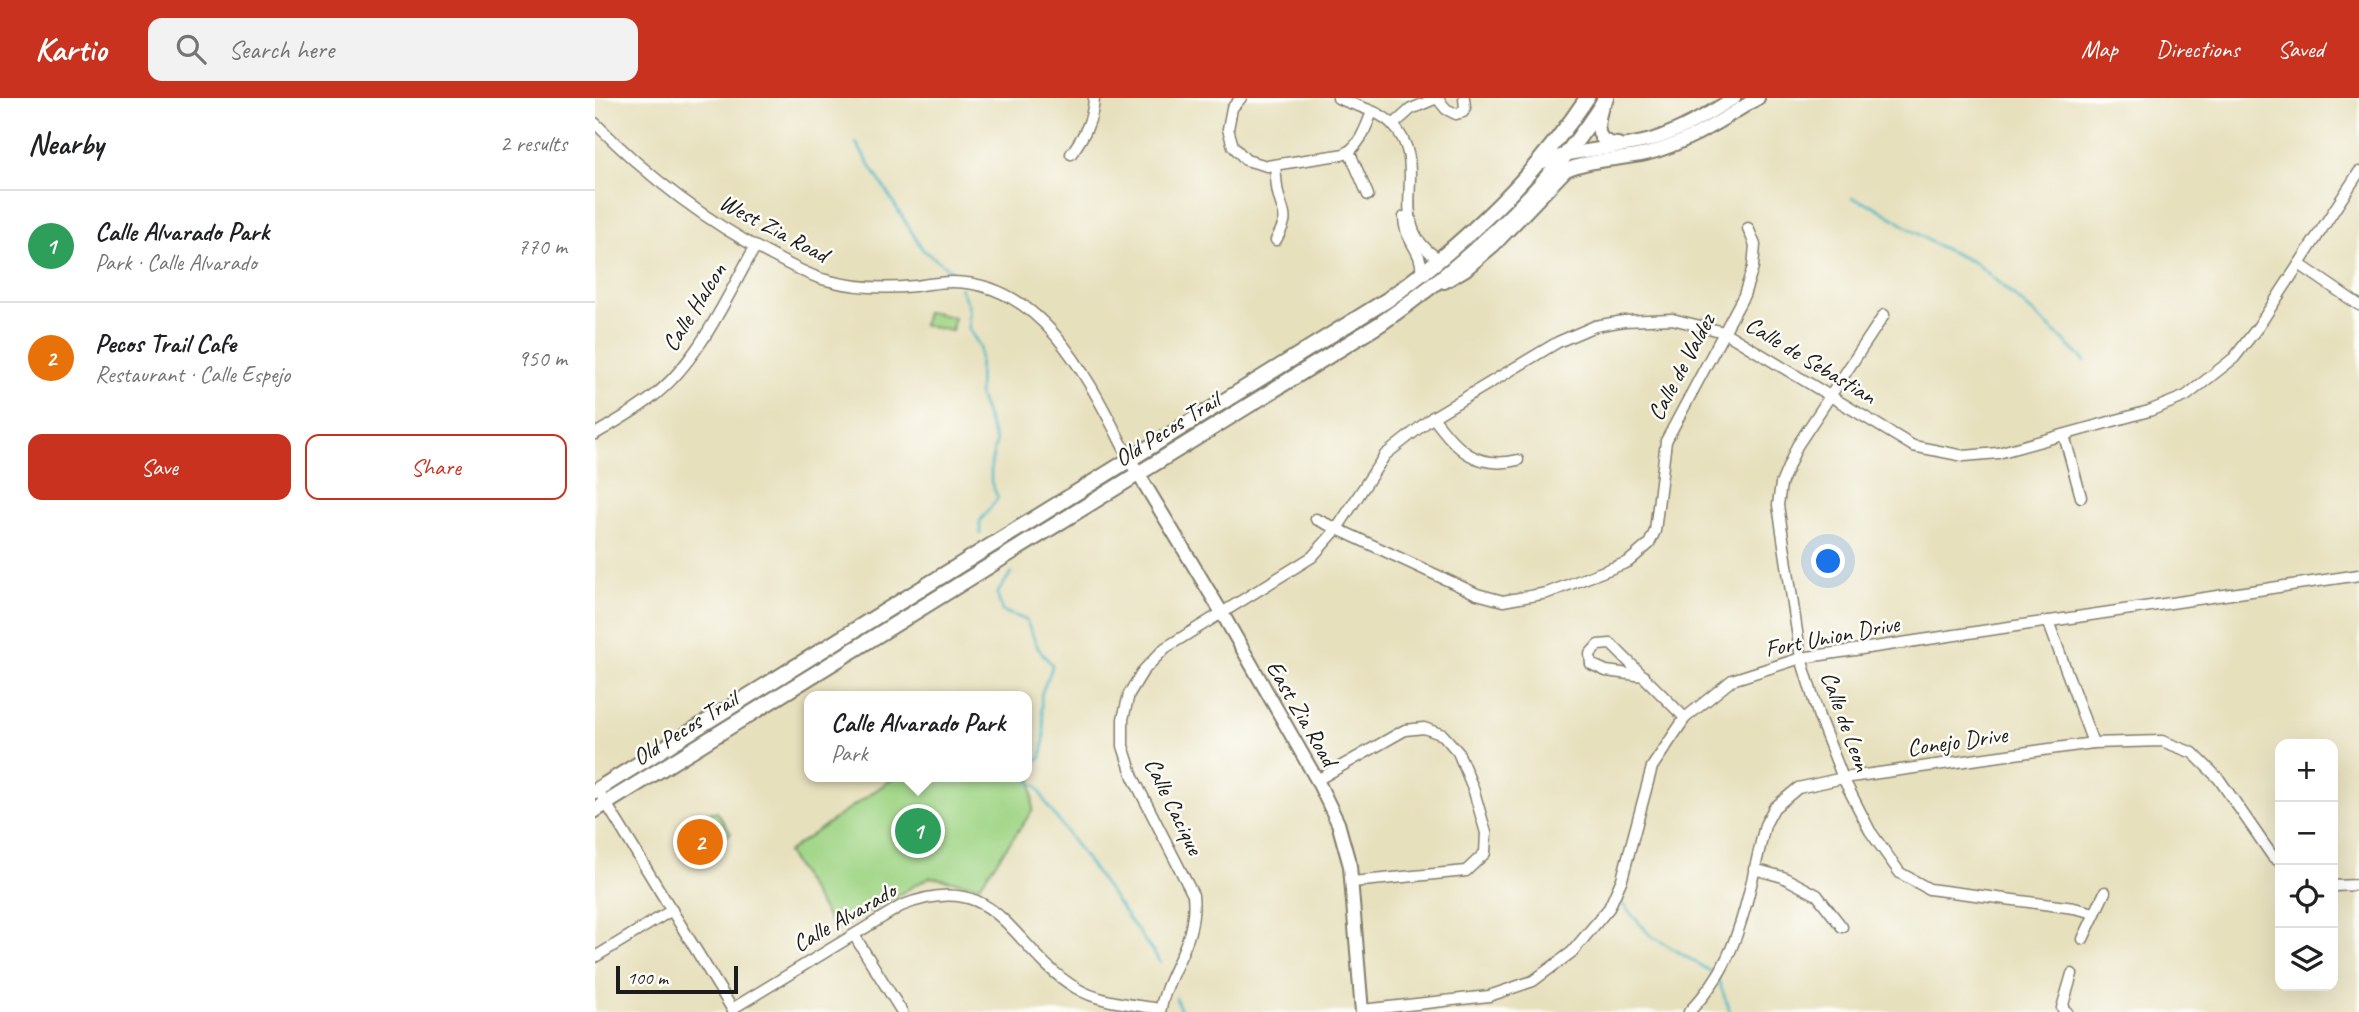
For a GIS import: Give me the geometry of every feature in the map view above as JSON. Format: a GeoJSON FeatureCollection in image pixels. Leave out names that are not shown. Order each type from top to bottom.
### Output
{"type":"FeatureCollection","features":[{"type":"Feature","properties":{"kind":"main road"},"geometry":{"type":"LineString","coordinates":[[1537,164],[1587,98]]}},
{"type":"Feature","properties":{"kind":"main road","name":"Old Pecos Trail"},"geometry":{"type":"LineString","coordinates":[[596,791],[1375,307],[1441,260],[1490,215],[1537,164],[1567,153],[1636,143],[1674,131],[1734,98]]}},
{"type":"Feature","properties":{"kind":"main road","name":"Old Pecos Trail"},"geometry":{"type":"LineString","coordinates":[[601,807],[1466,269],[1494,245],[1566,170],[1581,164],[1663,149],[1689,138],[1758,98]]}},
{"type":"Feature","properties":{"kind":"main road"},"geometry":{"type":"LineString","coordinates":[[1605,100],[1597,125],[1602,138],[1611,144],[1636,143]]}},
{"type":"Feature","properties":{"kind":"main road"},"geometry":{"type":"LineString","coordinates":[[1417,299],[1507,220],[1567,153],[1605,100]]}},
{"type":"Feature","properties":{"kind":"main road"},"geometry":{"type":"LineString","coordinates":[[1380,324],[1437,274],[1441,260]]}},
{"type":"Feature","properties":{"kind":"main road","name":"East Zia Road"},"geometry":{"type":"LineString","coordinates":[[1130,460],[1332,808],[1344,839],[1352,882],[1362,1011]]}},
{"type":"Feature","properties":{"kind":"street"},"geometry":{"type":"LineString","coordinates":[[1071,154],[1085,136],[1094,98]]}},
{"type":"Feature","properties":{"kind":"street"},"geometry":{"type":"LineString","coordinates":[[1241,98],[1234,104],[1228,120],[1229,135],[1233,146],[1242,157],[1252,163],[1275,165],[1326,159],[1349,151],[1360,141],[1372,112]]}},
{"type":"Feature","properties":{"kind":"street"},"geometry":{"type":"LineString","coordinates":[[1393,125],[1411,109],[1437,98],[1446,109],[1456,114],[1463,112],[1464,98]]}},
{"type":"Feature","properties":{"kind":"street"},"geometry":{"type":"LineString","coordinates":[[1343,99],[1393,125],[1409,157],[1411,175],[1404,225],[1407,237],[1422,259],[1421,275]]}},
{"type":"Feature","properties":{"kind":"street","name":"West Zia Road"},"geometry":{"type":"LineString","coordinates":[[595,123],[667,187],[719,225],[806,273],[837,282],[888,288],[969,283],[989,288],[1014,300],[1045,325],[1072,356],[1130,460]]}},
{"type":"Feature","properties":{"kind":"street"},"geometry":{"type":"LineString","coordinates":[[1349,151],[1368,195]]}},
{"type":"Feature","properties":{"kind":"street"},"geometry":{"type":"LineString","coordinates":[[1275,165],[1278,193],[1286,215],[1276,240]]}},
{"type":"Feature","properties":{"kind":"street","name":"Calle de Sebastian"},"geometry":{"type":"LineString","coordinates":[[1221,613],[1312,557],[1336,530],[1385,455],[1433,417],[1558,342],[1595,326],[1672,318],[1724,332],[1913,446],[1964,456],[1998,453],[2150,411],[2186,396],[2234,358],[2258,327],[2359,172]]}},
{"type":"Feature","properties":{"kind":"street"},"geometry":{"type":"LineString","coordinates":[[1409,200],[1410,223],[1414,234],[1425,248],[1441,260]]}},
{"type":"Feature","properties":{"kind":"street","name":"Calle de Valdez"},"geometry":{"type":"LineString","coordinates":[[1316,519],[1477,594],[1503,601],[1547,593],[1628,562],[1649,544],[1655,531],[1666,441],[1744,295],[1753,267],[1755,245],[1748,228]]}},
{"type":"Feature","properties":{"kind":"street","name":"Calle Halcon"},"geometry":{"type":"LineString","coordinates":[[595,434],[652,398],[673,377],[696,350],[755,247]]}},
{"type":"Feature","properties":{"kind":"street"},"geometry":{"type":"LineString","coordinates":[[2299,264],[2359,305]]}},
{"type":"Feature","properties":{"kind":"street","name":"Calle de Leon"},"geometry":{"type":"LineString","coordinates":[[1884,315],[1797,446],[1781,484],[1778,505],[1801,658],[1818,717],[1843,778],[1870,831],[1900,873],[1929,889],[2095,913]]}},
{"type":"Feature","properties":{"kind":"street"},"geometry":{"type":"LineString","coordinates":[[1433,417],[1449,440],[1470,457],[1501,464],[1518,460]]}},
{"type":"Feature","properties":{"kind":"street"},"geometry":{"type":"LineString","coordinates":[[2064,435],[2081,497]]}},
{"type":"Feature","properties":{"kind":"street","name":"Fort Union Drive"},"geometry":{"type":"LineString","coordinates":[[1362,1011],[1489,996],[1532,981],[1572,952],[1601,920],[1612,902],[1627,863],[1652,767],[1685,718],[1732,680],[1801,658],[2359,575]]}},
{"type":"Feature","properties":{"kind":"street","name":"Calle Cacique"},"geometry":{"type":"LineString","coordinates":[[1160,1010],[1189,939],[1194,911],[1193,895],[1133,777],[1123,746],[1122,719],[1129,694],[1143,671],[1165,648],[1221,613]]}},
{"type":"Feature","properties":{"kind":"street"},"geometry":{"type":"LineString","coordinates":[[2048,621],[2093,743]]}},
{"type":"Feature","properties":{"kind":"street"},"geometry":{"type":"LineString","coordinates":[[1644,676],[1601,670],[1591,664],[1590,654],[1598,645],[1611,644],[1644,676],[1685,718]]}},
{"type":"Feature","properties":{"kind":"street"},"geometry":{"type":"LineString","coordinates":[[1317,780],[1405,730],[1424,728],[1443,735],[1458,752],[1473,788],[1486,833],[1485,853],[1466,871],[1352,882]]}},
{"type":"Feature","properties":{"kind":"street","name":"Conejo Drive"},"geometry":{"type":"LineString","coordinates":[[1689,1012],[1705,994],[1727,959],[1735,939],[1765,825],[1775,808],[1798,788],[1843,778],[2093,743],[2162,741],[2193,753],[2219,779],[2275,858]]}},
{"type":"Feature","properties":{"kind":"street"},"geometry":{"type":"LineString","coordinates":[[596,791],[601,807],[671,910],[733,1010]]}},
{"type":"Feature","properties":{"kind":"street"},"geometry":{"type":"LineString","coordinates":[[1754,869],[1783,877],[1817,895],[1842,927]]}},
{"type":"Feature","properties":{"kind":"street"},"geometry":{"type":"LineString","coordinates":[[2338,886],[2359,886]]}},
{"type":"Feature","properties":{"kind":"street"},"geometry":{"type":"LineString","coordinates":[[2083,939],[2105,892]]}},
{"type":"Feature","properties":{"kind":"street","name":"Calle Alvarado"},"geometry":{"type":"LineString","coordinates":[[733,1010],[901,906],[924,896],[944,894],[981,903],[997,913],[1052,970],[1078,990],[1092,996],[1160,1010]]}},
{"type":"Feature","properties":{"kind":"street"},"geometry":{"type":"LineString","coordinates":[[595,957],[671,910]]}},
{"type":"Feature","properties":{"kind":"street"},"geometry":{"type":"LineString","coordinates":[[855,935],[902,1012]]}},
{"type":"Feature","properties":{"kind":"street"},"geometry":{"type":"LineString","coordinates":[[2067,1012],[2061,1008],[2072,974]]}},
{"type":"Feature","properties":{"kind":"green space"},"geometry":{"type":"Polygon","coordinates":[[[926,312],[954,317],[952,331],[923,325],[926,312]]]}},
{"type":"Feature","properties":{"kind":"green space"},"geometry":{"type":"Polygon","coordinates":[[[888,782],[1032,782],[1033,810],[979,886],[930,877],[835,930],[787,852],[888,782]]]}},
{"type":"Feature","properties":{"kind":"green space"},"geometry":{"type":"Polygon","coordinates":[[[717,812],[731,833],[718,842],[704,820],[704,814],[717,812]]]}},
{"type":"Feature","properties":{"kind":"waterway"},"geometry":{"type":"LineString","coordinates":[[856,143],[923,250],[952,271]]}},
{"type":"Feature","properties":{"kind":"waterway"},"geometry":{"type":"LineString","coordinates":[[1852,198],[1874,206],[1934,244],[1977,264],[2085,361]]}},
{"type":"Feature","properties":{"kind":"waterway"},"geometry":{"type":"LineString","coordinates":[[960,288],[968,304],[969,329],[980,347],[979,396],[996,442],[991,464],[991,482],[998,498],[980,521],[980,534]]}},
{"type":"Feature","properties":{"kind":"waterway"},"geometry":{"type":"LineString","coordinates":[[1011,573],[997,594],[1002,611],[1026,620],[1038,648],[1052,665],[1041,697],[1043,750],[1040,759],[1032,760]]}},
{"type":"Feature","properties":{"kind":"waterway"},"geometry":{"type":"LineString","coordinates":[[1029,782],[1037,786],[1047,805],[1160,962]]}},
{"type":"Feature","properties":{"kind":"waterway"},"geometry":{"type":"LineString","coordinates":[[1616,897],[1650,935],[1715,974]]}},
{"type":"Feature","properties":{"kind":"waterway"},"geometry":{"type":"LineString","coordinates":[[1718,979],[1730,1012]]}},
{"type":"Feature","properties":{"kind":"waterway"},"geometry":{"type":"LineString","coordinates":[[1176,998],[1181,1012]]}},
{"type":"Feature","properties":{"kind":"place","name":"Calle Alvarado Park"},"geometry":{"type":"Point","coordinates":[918,831]}},
{"type":"Feature","properties":{"kind":"place","name":"Pecos Trail Cafe"},"geometry":{"type":"Point","coordinates":[700,842]}}]}
